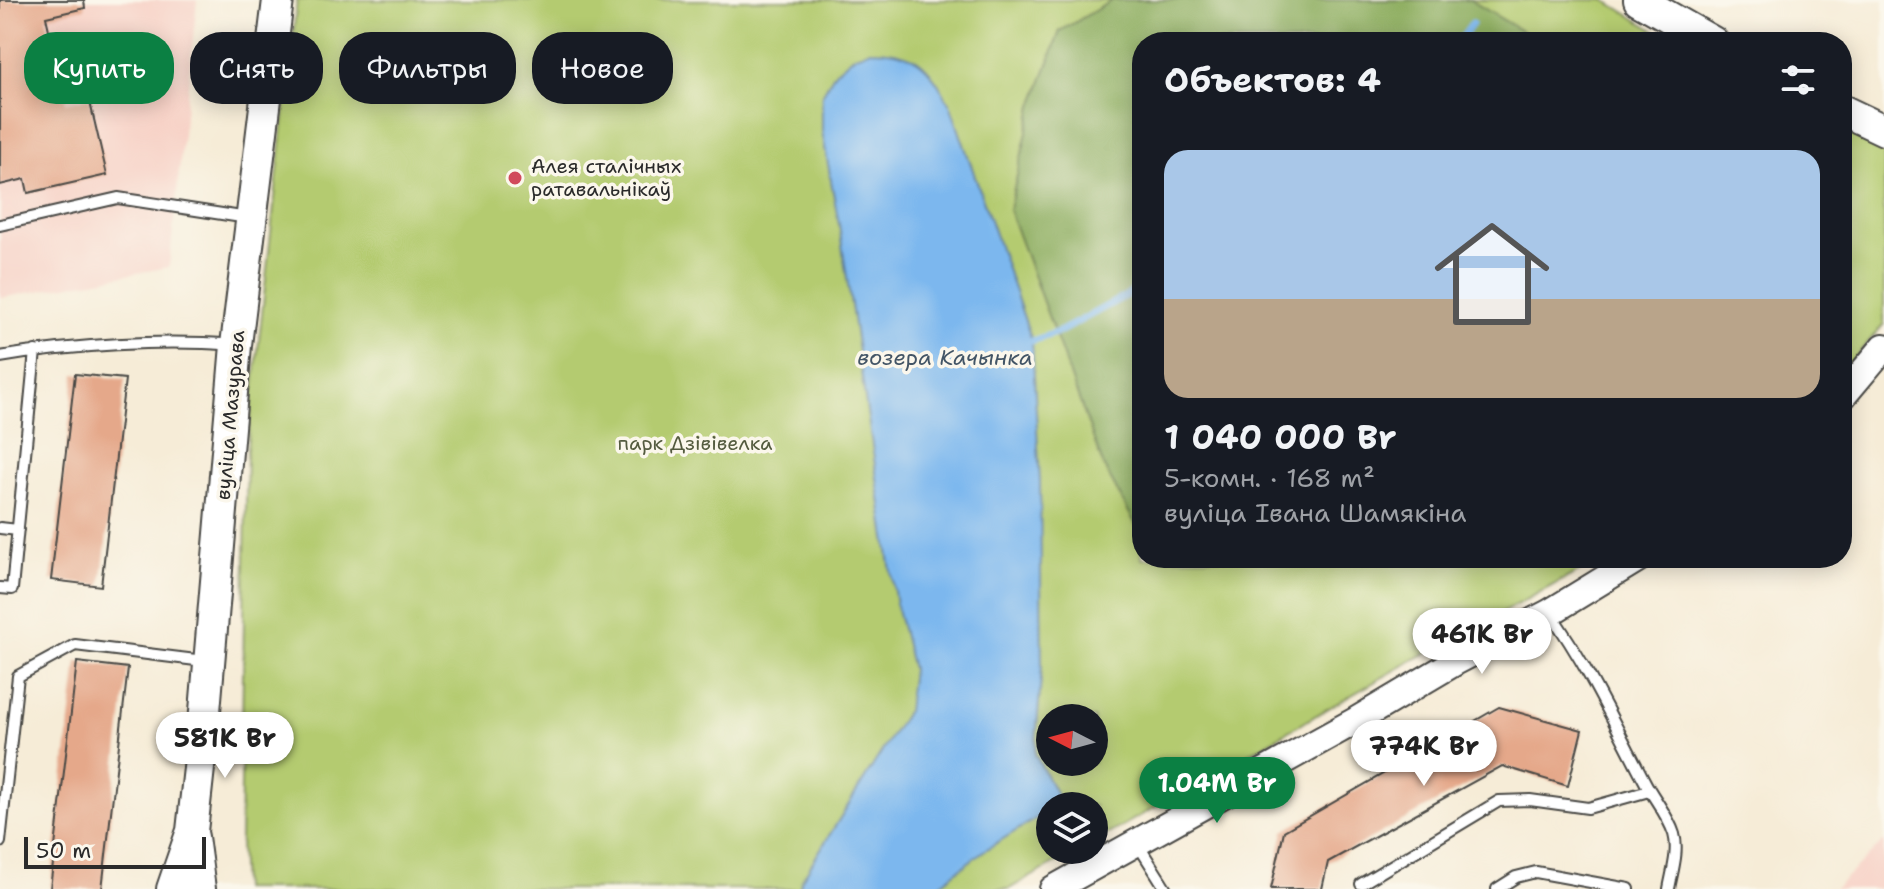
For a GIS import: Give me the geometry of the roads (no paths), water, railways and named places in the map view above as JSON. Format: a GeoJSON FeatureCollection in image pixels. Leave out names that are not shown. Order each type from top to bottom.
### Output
{"type":"FeatureCollection","features":[{"type":"Feature","properties":{"kind":"main road","name":"вуліца Мазурава"},"geometry":{"type":"LineString","coordinates":[[172,889],[192,831],[236,345],[278,0]]}},
{"type":"Feature","properties":{"kind":"main road"},"geometry":{"type":"LineString","coordinates":[[1639,0],[1695,32]]}},
{"type":"Feature","properties":{"kind":"main road"},"geometry":{"type":"LineString","coordinates":[[1852,115],[1884,130]]}},
{"type":"Feature","properties":{"kind":"main road","name":"вуліца Мазурава"},"geometry":{"type":"LineString","coordinates":[[192,831],[200,889]]}},
{"type":"Feature","properties":{"kind":"street"},"geometry":{"type":"LineString","coordinates":[[1852,385],[1884,347]]}},
{"type":"Feature","properties":{"kind":"street"},"geometry":{"type":"LineString","coordinates":[[1053,889],[1455,662],[1549,613],[1623,568]]}},
{"type":"Feature","properties":{"kind":"lane"},"geometry":{"type":"LineString","coordinates":[[0,225],[118,198],[250,218]]}},
{"type":"Feature","properties":{"kind":"lane"},"geometry":{"type":"LineString","coordinates":[[0,357],[35,351],[193,342],[236,345]]}},
{"type":"Feature","properties":{"kind":"lane"},"geometry":{"type":"LineString","coordinates":[[0,588],[12,589],[35,351]]}},
{"type":"Feature","properties":{"kind":"lane"},"geometry":{"type":"LineString","coordinates":[[0,528],[18,530]]}},
{"type":"Feature","properties":{"kind":"lane"},"geometry":{"type":"LineString","coordinates":[[1549,613],[1577,652],[1675,837],[1676,851],[1669,889]]}},
{"type":"Feature","properties":{"kind":"lane"},"geometry":{"type":"LineString","coordinates":[[0,842],[18,676],[75,645],[209,662]]}},
{"type":"Feature","properties":{"kind":"lane"},"geometry":{"type":"LineString","coordinates":[[1361,884],[1499,801],[1530,800],[1588,808],[1649,791]]}},
{"type":"Feature","properties":{"kind":"lane"},"geometry":{"type":"LineString","coordinates":[[1136,841],[1166,889]]}},
{"type":"Feature","properties":{"kind":"lane"},"geometry":{"type":"LineString","coordinates":[[1497,889],[1516,877],[1536,872],[1629,889]]}},
{"type":"Feature","properties":{"kind":"water","name":"возера Качынка"},"geometry":{"type":"Polygon","coordinates":[[[870,50],[900,53],[920,62],[935,79],[950,104],[1032,341],[1040,481],[1042,666],[1039,704],[1036,704],[1036,776],[1046,776],[1055,792],[1036,792],[1036,819],[982,852],[933,889],[799,889],[802,879],[907,711],[912,669],[896,605],[822,131],[822,95],[835,72],[855,55],[870,50]]]}},
{"type":"Feature","properties":{"kind":"waterway"},"geometry":{"type":"LineString","coordinates":[[1466,32],[1472,24]]}},
{"type":"Feature","properties":{"kind":"waterway"},"geometry":{"type":"LineString","coordinates":[[1032,341],[1061,331],[1132,292]]}},
{"type":"Feature","properties":{"kind":"place","name":"Алея сталічных ратавальнікаў"},"geometry":{"type":"Point","coordinates":[515,178]}},
{"type":"Feature","properties":{"kind":"park label","name":"парк Дзівівелка"},"geometry":{"type":"Point","coordinates":[695,443]}}]}
